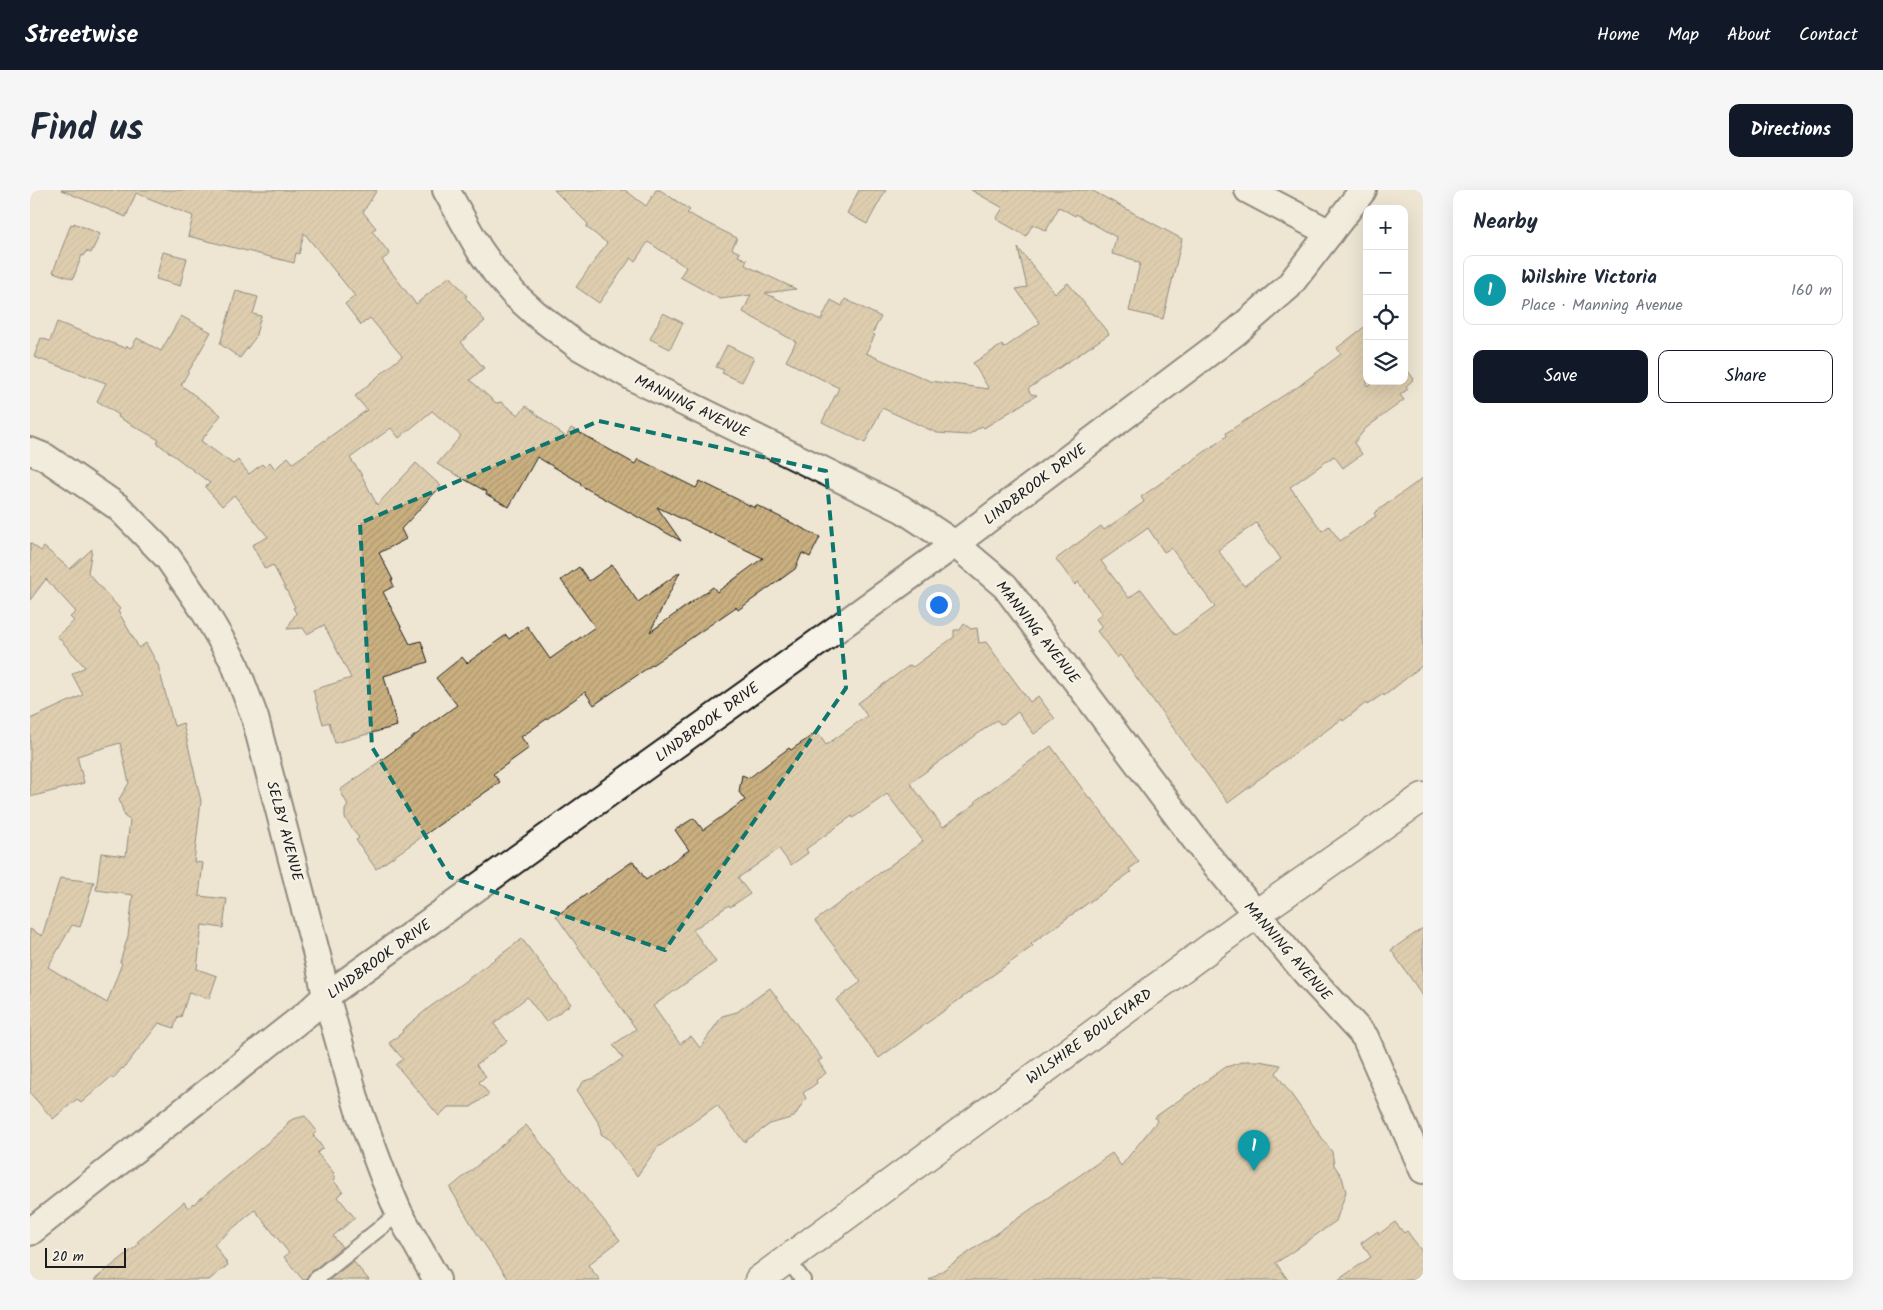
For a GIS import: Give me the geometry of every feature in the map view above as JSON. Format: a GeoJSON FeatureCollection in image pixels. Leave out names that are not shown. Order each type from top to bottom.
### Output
{"type":"FeatureCollection","features":[{"type":"Feature","properties":{"kind":"main road","name":"WILSHIRE BOULEVARD"},"geometry":{"type":"LineString","coordinates":[[758,1280],[795,1270],[1256,914],[1423,797]]}},
{"type":"Feature","properties":{"kind":"street","name":"MANNING AVENUE"},"geometry":{"type":"LineString","coordinates":[[446,190],[479,249],[514,294],[536,314],[578,346],[636,379],[902,509],[955,544],[1005,586],[1203,850],[1256,914],[1365,1037],[1423,1170]]}},
{"type":"Feature","properties":{"kind":"street"},"geometry":{"type":"LineString","coordinates":[[1248,190],[1330,233]]}},
{"type":"Feature","properties":{"kind":"street","name":"LINDBROOK DRIVE"},"geometry":{"type":"LineString","coordinates":[[30,1232],[310,1012],[326,996],[955,544],[1236,332],[1288,287],[1363,190]]}},
{"type":"Feature","properties":{"kind":"street","name":"SELBY AVENUE"},"geometry":{"type":"LineString","coordinates":[[30,451],[45,457],[118,507],[162,552],[203,609],[234,662],[255,718],[326,996],[358,1108],[399,1213],[437,1280]]}},
{"type":"Feature","properties":{"kind":"lane"},"geometry":{"type":"LineString","coordinates":[[315,1280],[399,1213]]}},
{"type":"Feature","properties":{"kind":"highlighted area"},"geometry":{"type":"Polygon","coordinates":[[[599,421],[826,471],[846,688],[665,950],[450,877],[372,747],[360,523],[599,421]]]}},
{"type":"Feature","properties":{"kind":"building"},"geometry":{"type":"Polygon","coordinates":[[[61,190],[377,190],[363,212],[376,228],[372,231],[390,254],[382,260],[416,304],[450,276],[485,321],[461,342],[484,368],[470,380],[496,403],[501,402],[518,415],[526,406],[566,437],[571,428],[635,464],[638,459],[696,488],[700,481],[755,508],[756,505],[820,537],[810,557],[802,553],[795,569],[738,610],[736,607],[594,705],[585,692],[521,737],[529,748],[493,774],[500,782],[376,869],[356,840],[359,838],[345,818],[345,810],[348,805],[340,790],[457,705],[436,678],[462,657],[467,663],[506,635],[509,639],[527,626],[550,659],[595,627],[561,580],[579,567],[589,581],[612,565],[638,602],[680,572],[650,632],[713,587],[717,592],[763,558],[657,507],[681,541],[580,485],[581,483],[537,457],[509,507],[486,494],[487,492],[437,464],[461,436],[432,411],[399,438],[391,428],[350,458],[360,472],[377,505],[416,463],[441,486],[401,529],[406,539],[379,553],[393,580],[391,580],[394,586],[383,592],[410,644],[421,641],[428,662],[384,676],[397,726],[335,743],[329,722],[323,724],[313,690],[351,678],[324,625],[307,634],[303,628],[287,629],[296,613],[293,608],[295,607],[273,565],[265,569],[252,545],[268,537],[234,495],[222,506],[205,487],[210,483],[157,443],[159,440],[118,417],[119,415],[97,401],[106,383],[34,357],[41,338],[50,341],[57,322],[125,348],[127,346],[131,348],[137,338],[161,351],[181,316],[211,332],[181,385],[221,415],[201,441],[233,464],[238,460],[249,474],[262,464],[265,467],[270,462],[275,469],[288,457],[293,463],[367,410],[355,396],[402,356],[370,318],[361,325],[345,304],[355,296],[304,233],[299,254],[296,253],[294,263],[188,236],[193,216],[136,193],[126,217],[61,190]]]}},
{"type":"Feature","properties":{"kind":"building"},"geometry":{"type":"Polygon","coordinates":[[[554,190],[625,190],[646,206],[656,190],[660,190],[690,210],[687,213],[737,238],[732,249],[740,253],[738,256],[747,260],[745,265],[796,289],[765,293],[821,320],[831,300],[842,306],[845,299],[881,317],[872,334],[875,335],[866,353],[930,381],[989,389],[973,363],[1002,345],[1004,348],[1040,323],[1016,289],[1027,287],[1018,248],[1055,293],[1068,283],[1109,334],[1028,389],[1031,394],[1037,395],[984,428],[982,426],[968,435],[937,433],[882,408],[865,443],[822,422],[839,388],[786,361],[796,342],[743,312],[751,295],[720,299],[680,277],[686,267],[648,242],[635,261],[631,258],[599,303],[576,287],[607,243],[586,227],[588,224],[554,190]]]}},
{"type":"Feature","properties":{"kind":"building"},"geometry":{"type":"Polygon","coordinates":[[[859,190],[886,190],[867,224],[847,213],[859,190]]]}},
{"type":"Feature","properties":{"kind":"building"},"geometry":{"type":"Polygon","coordinates":[[[971,190],[1091,190],[1182,239],[1163,319],[1129,311],[1140,263],[1112,254],[1116,237],[1076,214],[1075,216],[1059,207],[1046,231],[1033,224],[1026,236],[996,219],[1003,208],[971,190]]]}},
{"type":"Feature","properties":{"kind":"building"},"geometry":{"type":"Polygon","coordinates":[[[74,223],[100,234],[91,253],[86,251],[84,256],[82,255],[73,279],[53,272],[71,224],[74,225],[74,223]]]}},
{"type":"Feature","properties":{"kind":"building"},"geometry":{"type":"Polygon","coordinates":[[[163,252],[187,258],[180,286],[156,279],[163,252]]]}},
{"type":"Feature","properties":{"kind":"building"},"geometry":{"type":"Polygon","coordinates":[[[236,291],[258,297],[253,314],[261,316],[255,338],[240,358],[220,344],[236,291]]]}},
{"type":"Feature","properties":{"kind":"building"},"geometry":{"type":"Polygon","coordinates":[[[663,313],[683,323],[670,349],[650,339],[663,313]]]}},
{"type":"Feature","properties":{"kind":"building"},"geometry":{"type":"Polygon","coordinates":[[[1363,328],[1363,385],[1407,385],[1408,389],[1400,395],[1404,400],[1366,428],[1354,443],[1362,454],[1343,468],[1334,456],[1290,487],[1322,531],[1329,526],[1340,541],[1376,516],[1374,513],[1423,478],[1423,665],[1384,696],[1383,694],[1367,705],[1366,703],[1343,721],[1342,719],[1228,803],[1120,655],[1117,658],[1097,631],[1102,627],[1096,619],[1102,614],[1078,582],[1075,585],[1056,559],[1101,526],[1104,530],[1144,502],[1141,497],[1227,436],[1226,433],[1295,389],[1341,354],[1337,348],[1363,328]],[[1256,523],[1218,550],[1244,586],[1281,559],[1256,523]],[[1148,528],[1101,561],[1129,598],[1141,589],[1176,635],[1215,607],[1171,548],[1164,552],[1148,528]]]}},
{"type":"Feature","properties":{"kind":"building"},"geometry":{"type":"Polygon","coordinates":[[[727,345],[754,358],[742,382],[722,373],[724,370],[716,367],[727,345]]]}},
{"type":"Feature","properties":{"kind":"building"},"geometry":{"type":"Polygon","coordinates":[[[1408,371],[1414,379],[1408,384],[1408,371]]]}},
{"type":"Feature","properties":{"kind":"building"},"geometry":{"type":"Polygon","coordinates":[[[30,543],[41,551],[44,547],[70,569],[92,549],[88,573],[120,609],[118,611],[139,648],[146,643],[158,665],[174,726],[183,723],[201,801],[194,862],[203,863],[199,896],[227,899],[223,928],[202,925],[197,969],[217,976],[209,999],[189,992],[181,1017],[178,1016],[174,1028],[159,1023],[113,1079],[111,1077],[81,1103],[77,1099],[53,1119],[30,1093],[30,929],[42,936],[60,878],[94,882],[80,927],[72,925],[48,967],[107,1003],[122,963],[120,962],[128,936],[133,895],[96,890],[101,853],[126,856],[130,820],[125,817],[119,799],[129,783],[120,743],[77,756],[84,783],[30,797],[30,719],[83,695],[72,674],[85,667],[57,636],[74,621],[70,617],[76,612],[46,579],[30,600],[30,543]]]}},
{"type":"Feature","properties":{"kind":"building"},"geometry":{"type":"Polygon","coordinates":[[[964,624],[971,629],[977,628],[979,643],[986,642],[1030,702],[1038,696],[1055,719],[1034,734],[1018,712],[1004,723],[1000,724],[997,720],[910,783],[943,827],[976,803],[975,801],[1051,746],[1139,862],[1129,869],[1131,872],[1031,944],[1033,946],[879,1058],[836,1000],[861,982],[815,921],[923,841],[887,794],[806,849],[808,853],[791,865],[779,849],[738,878],[750,894],[730,907],[729,905],[693,930],[716,962],[653,1006],[680,1044],[691,1036],[700,1048],[722,1016],[737,1012],[770,988],[822,1059],[818,1061],[826,1073],[816,1080],[817,1083],[803,1093],[806,1098],[794,1117],[770,1124],[744,1142],[717,1105],[657,1148],[637,1176],[609,1139],[601,1134],[600,1125],[577,1090],[584,1081],[595,1078],[623,1058],[613,1045],[636,1029],[556,916],[633,861],[646,880],[689,850],[675,830],[694,818],[703,830],[745,800],[739,792],[742,775],[749,778],[789,748],[791,750],[817,732],[826,745],[867,716],[858,703],[910,665],[913,667],[954,637],[954,630],[960,630],[964,624]]]}},
{"type":"Feature","properties":{"kind":"building"},"geometry":{"type":"Polygon","coordinates":[[[1423,928],[1423,996],[1391,950],[1423,928]]]}},
{"type":"Feature","properties":{"kind":"building"},"geometry":{"type":"Polygon","coordinates":[[[522,939],[571,1004],[546,1022],[527,997],[494,1024],[507,1041],[476,1065],[486,1076],[479,1082],[489,1094],[471,1107],[448,1107],[439,1116],[396,1065],[403,1059],[389,1043],[430,1007],[522,939]]]}},
{"type":"Feature","properties":{"kind":"building"},"geometry":{"type":"Polygon","coordinates":[[[1245,1061],[1259,1061],[1281,1065],[1276,1073],[1332,1152],[1334,1165],[1342,1177],[1346,1192],[1336,1221],[1276,1263],[1288,1280],[929,1280],[1112,1153],[1121,1166],[1157,1121],[1155,1117],[1226,1067],[1245,1061]]]}},
{"type":"Feature","properties":{"kind":"building"},"geometry":{"type":"Polygon","coordinates":[[[305,1116],[317,1131],[313,1135],[323,1148],[317,1153],[334,1173],[332,1174],[336,1178],[333,1180],[343,1192],[338,1197],[355,1218],[333,1236],[342,1247],[310,1273],[306,1280],[303,1280],[284,1257],[289,1253],[255,1210],[214,1244],[228,1265],[209,1280],[94,1280],[139,1244],[137,1242],[184,1202],[188,1208],[194,1204],[285,1128],[288,1122],[305,1116]]]}},
{"type":"Feature","properties":{"kind":"building"},"geometry":{"type":"Polygon","coordinates":[[[526,1125],[620,1240],[588,1265],[600,1280],[509,1280],[476,1232],[450,1188],[526,1125]]]}},
{"type":"Feature","properties":{"kind":"building"},"geometry":{"type":"Polygon","coordinates":[[[1395,1222],[1404,1233],[1407,1231],[1423,1253],[1423,1280],[1338,1280],[1371,1257],[1361,1243],[1378,1231],[1379,1234],[1395,1222]]]}},
{"type":"Feature","properties":{"kind":"building"},"geometry":{"type":"Polygon","coordinates":[[[353,1261],[369,1280],[329,1280],[353,1261]]]}},
{"type":"Feature","properties":{"kind":"place","name":"Wilshire Victoria"},"geometry":{"type":"Point","coordinates":[1254,1171]}}]}
